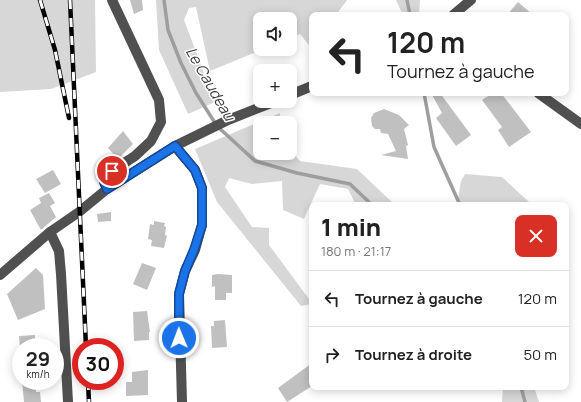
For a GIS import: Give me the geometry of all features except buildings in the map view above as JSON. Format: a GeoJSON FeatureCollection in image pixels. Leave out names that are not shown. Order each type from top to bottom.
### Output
{"type":"FeatureCollection","features":[{"type":"Feature","properties":{"kind":"street"},"geometry":{"type":"LineString","coordinates":[[107,189],[104,182],[112,171],[135,156],[152,141],[161,122],[159,100],[112,0]]}},
{"type":"Feature","properties":{"kind":"street"},"geometry":{"type":"LineString","coordinates":[[458,12],[471,0]]}},
{"type":"Feature","properties":{"kind":"street"},"geometry":{"type":"LineString","coordinates":[[297,92],[309,87]]}},
{"type":"Feature","properties":{"kind":"street"},"geometry":{"type":"LineString","coordinates":[[542,96],[581,124]]}},
{"type":"Feature","properties":{"kind":"street"},"geometry":{"type":"LineString","coordinates":[[0,275],[50,232],[79,212],[107,189],[175,146],[228,120],[258,108]]}},
{"type":"Feature","properties":{"kind":"street"},"geometry":{"type":"LineString","coordinates":[[175,146],[195,170],[202,188],[202,225],[185,271],[179,294],[182,402]]}},
{"type":"Feature","properties":{"kind":"street"},"geometry":{"type":"LineString","coordinates":[[50,232],[59,251],[68,402]]}},
{"type":"Feature","properties":{"kind":"shaded area"},"geometry":{"type":"Polygon","coordinates":[[[0,0],[95,0],[96,72],[51,89],[0,92],[0,0]]]}},
{"type":"Feature","properties":{"kind":"shaded area"},"geometry":{"type":"Polygon","coordinates":[[[156,0],[347,0],[338,12],[309,12],[309,45],[300,34],[297,35],[297,12],[253,12],[253,53],[210,71],[196,7],[189,8],[184,20],[215,102],[188,114],[159,50],[156,0]]]}},
{"type":"Feature","properties":{"kind":"shaded area"},"geometry":{"type":"Polygon","coordinates":[[[396,0],[420,0],[419,12],[402,12],[396,0]]]}},
{"type":"Feature","properties":{"kind":"shaded area"},"geometry":{"type":"Polygon","coordinates":[[[280,113],[280,116],[273,116],[280,113]]]}},
{"type":"Feature","properties":{"kind":"shaded area"},"geometry":{"type":"Polygon","coordinates":[[[253,124],[253,160],[297,160],[297,158],[300,161],[357,169],[392,202],[354,202],[348,189],[320,184],[312,202],[309,202],[309,208],[304,219],[283,210],[282,181],[252,184],[229,178],[225,187],[252,227],[269,228],[269,245],[309,299],[309,305],[301,306],[217,202],[195,149],[253,124]]]}},
{"type":"Feature","properties":{"kind":"shaded area"},"geometry":{"type":"Polygon","coordinates":[[[465,174],[502,177],[529,202],[458,202],[461,181],[465,174]]]}},
{"type":"Feature","properties":{"kind":"shaded area"},"geometry":{"type":"Polygon","coordinates":[[[503,390],[535,390],[539,402],[502,402],[503,390]]]}},
{"type":"Feature","properties":{"kind":"waterway","name":"Le Caudeau"},"geometry":{"type":"LineString","coordinates":[[164,0],[168,30],[181,63],[196,93],[217,126],[255,161],[297,173],[350,184],[369,202]]}},
{"type":"Feature","properties":{"kind":"waterway","name":"Le Caudeau"},"geometry":{"type":"LineString","coordinates":[[407,0],[409,12]]}},
{"type":"Feature","properties":{"kind":"waterway","name":"Le Caudeau"},"geometry":{"type":"LineString","coordinates":[[425,96],[434,147],[459,202]]}},
{"type":"Feature","properties":{"kind":"waterway","name":"Le Caudeau"},"geometry":{"type":"LineString","coordinates":[[522,390],[525,402]]}},
{"type":"Feature","properties":{"kind":"railway"},"geometry":{"type":"LineString","coordinates":[[40,0],[55,50],[69,118]]}},
{"type":"Feature","properties":{"kind":"railway"},"geometry":{"type":"LineString","coordinates":[[70,0],[86,338]]}},
{"type":"Feature","properties":{"kind":"railway"},"geometry":{"type":"LineString","coordinates":[[88,390],[89,402]]}},
{"type":"Feature","properties":{"kind":"route"},"geometry":{"type":"LineString","coordinates":[[112,171],[104,182],[107,189],[175,146],[195,170],[202,188],[202,225],[185,271],[179,294],[179,338]]}}]}
